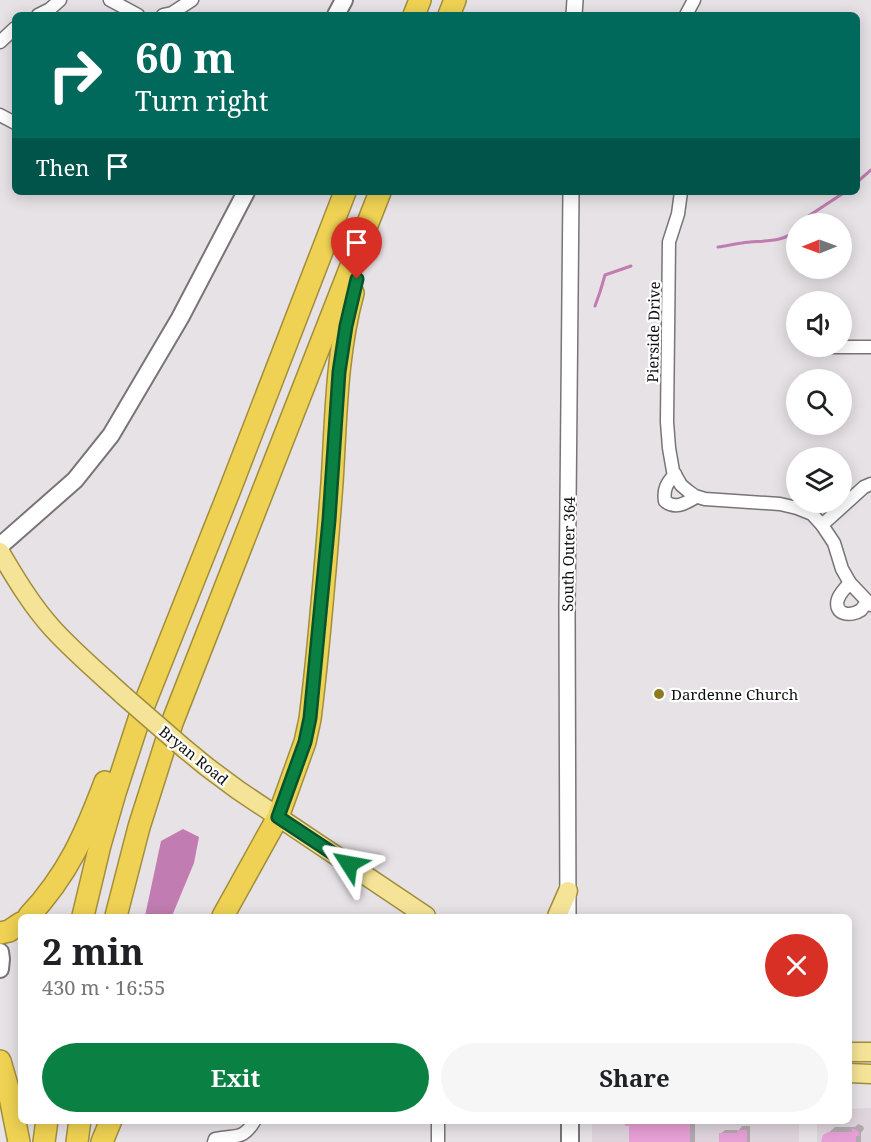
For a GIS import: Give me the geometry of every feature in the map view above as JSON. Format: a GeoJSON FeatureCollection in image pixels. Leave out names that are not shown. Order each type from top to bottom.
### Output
{"type":"FeatureCollection","features":[{"type":"Feature","properties":{"kind":"highway"},"geometry":{"type":"LineString","coordinates":[[83,914],[100,845],[142,711],[344,195]]}},
{"type":"Feature","properties":{"kind":"highway"},"geometry":{"type":"LineString","coordinates":[[225,914],[278,817],[305,742],[310,718],[329,520],[339,372],[350,303],[377,200]]}},
{"type":"Feature","properties":{"kind":"highway"},"geometry":{"type":"LineString","coordinates":[[117,914],[139,827],[172,723],[377,200]]}},
{"type":"Feature","properties":{"kind":"highway"},"geometry":{"type":"LineString","coordinates":[[31,914],[61,877],[83,840],[127,727],[163,656]]}},
{"type":"Feature","properties":{"kind":"highway"},"geometry":{"type":"LineString","coordinates":[[0,933],[9,931],[18,925]]}},
{"type":"Feature","properties":{"kind":"highway"},"geometry":{"type":"LineString","coordinates":[[0,1060],[19,1142]]}},
{"type":"Feature","properties":{"kind":"highway"},"geometry":{"type":"LineString","coordinates":[[44,1142],[46,1124]]}},
{"type":"Feature","properties":{"kind":"highway"},"geometry":{"type":"LineString","coordinates":[[77,1142],[79,1124]]}},
{"type":"Feature","properties":{"kind":"highway"},"geometry":{"type":"LineString","coordinates":[[102,1142],[109,1124]]}},
{"type":"Feature","properties":{"kind":"main road"},"geometry":{"type":"LineString","coordinates":[[0,546],[75,480],[111,435],[180,318],[244,195]]}},
{"type":"Feature","properties":{"kind":"main road","name":"Bryan Road"},"geometry":{"type":"LineString","coordinates":[[0,552],[24,592],[51,628],[185,749],[221,778],[423,914]]}},
{"type":"Feature","properties":{"kind":"main road"},"geometry":{"type":"LineString","coordinates":[[558,914],[568,891]]}},
{"type":"Feature","properties":{"kind":"main road"},"geometry":{"type":"LineString","coordinates":[[0,952],[0,969]]}},
{"type":"Feature","properties":{"kind":"main road"},"geometry":{"type":"LineString","coordinates":[[852,1052],[871,1052]]}},
{"type":"Feature","properties":{"kind":"main road"},"geometry":{"type":"LineString","coordinates":[[852,1073],[871,1074]]}},
{"type":"Feature","properties":{"kind":"main road"},"geometry":{"type":"LineString","coordinates":[[570,1124],[570,1142]]}},
{"type":"Feature","properties":{"kind":"street"},"geometry":{"type":"LineString","coordinates":[[44,12],[60,0]]}},
{"type":"Feature","properties":{"kind":"street"},"geometry":{"type":"LineString","coordinates":[[110,0],[132,12]]}},
{"type":"Feature","properties":{"kind":"street"},"geometry":{"type":"LineString","coordinates":[[172,12],[192,0]]}},
{"type":"Feature","properties":{"kind":"street"},"geometry":{"type":"LineString","coordinates":[[679,0],[689,8]]}},
{"type":"Feature","properties":{"kind":"street"},"geometry":{"type":"LineString","coordinates":[[0,42],[12,31]]}},
{"type":"Feature","properties":{"kind":"street","name":"South Outer 364"},"geometry":{"type":"LineString","coordinates":[[568,914],[567,631],[571,195]]}},
{"type":"Feature","properties":{"kind":"street","name":"Pierside Drive"},"geometry":{"type":"LineString","coordinates":[[681,195],[678,214],[669,242],[667,422],[673,471],[681,485],[696,497]]}},
{"type":"Feature","properties":{"kind":"street"},"geometry":{"type":"LineString","coordinates":[[852,347],[871,347]]}},
{"type":"Feature","properties":{"kind":"street"},"geometry":{"type":"LineString","coordinates":[[675,474],[664,493],[665,501],[670,505],[686,503],[696,497],[780,504],[812,514],[834,543],[842,569],[850,583],[869,604],[850,615],[843,614],[837,606],[839,596],[850,583]]}},
{"type":"Feature","properties":{"kind":"street"},"geometry":{"type":"LineString","coordinates":[[822,525],[864,487],[871,484]]}},
{"type":"Feature","properties":{"kind":"street"},"geometry":{"type":"LineString","coordinates":[[214,1142],[215,1139],[223,1137],[235,1138],[242,1135],[253,1124]]}},
{"type":"Feature","properties":{"kind":"street"},"geometry":{"type":"LineString","coordinates":[[438,1124],[438,1142]]}},
{"type":"Feature","properties":{"kind":"shaded area"},"geometry":{"type":"Polygon","coordinates":[[[183,829],[199,837],[194,863],[173,914],[145,914],[161,841],[183,829]]]}},
{"type":"Feature","properties":{"kind":"shaded area"},"geometry":{"type":"Polygon","coordinates":[[[871,1108],[871,1142],[817,1142],[817,1124],[852,1124],[852,1109],[871,1108]]]}},
{"type":"Feature","properties":{"kind":"shaded area"},"geometry":{"type":"Polygon","coordinates":[[[592,1124],[799,1124],[799,1142],[592,1142],[592,1124]]]}},
{"type":"Feature","properties":{"kind":"building"},"geometry":{"type":"Polygon","coordinates":[[[625,1124],[690,1124],[690,1142],[629,1142],[629,1126],[625,1124]]]}},
{"type":"Feature","properties":{"kind":"building"},"geometry":{"type":"Polygon","coordinates":[[[852,1128],[858,1131],[860,1136],[856,1136],[856,1142],[821,1142],[823,1135],[828,1132],[852,1132],[852,1128]]]}},
{"type":"Feature","properties":{"kind":"building"},"geometry":{"type":"Polygon","coordinates":[[[737,1130],[747,1130],[747,1142],[719,1142],[719,1133],[737,1133],[737,1130]]]}},
{"type":"Feature","properties":{"kind":"waterway"},"geometry":{"type":"LineString","coordinates":[[860,180],[871,170]]}},
{"type":"Feature","properties":{"kind":"waterway"},"geometry":{"type":"LineString","coordinates":[[813,213],[840,195]]}},
{"type":"Feature","properties":{"kind":"waterway"},"geometry":{"type":"LineString","coordinates":[[718,247],[786,236]]}},
{"type":"Feature","properties":{"kind":"waterway"},"geometry":{"type":"LineString","coordinates":[[595,306],[605,275],[631,266]]}},
{"type":"Feature","properties":{"kind":"place","name":"Dardenne Church"},"geometry":{"type":"Point","coordinates":[659,694]}},
{"type":"Feature","properties":{"kind":"route"},"geometry":{"type":"LineString","coordinates":[[349,864],[278,817],[305,742],[310,718],[329,520],[339,372],[350,303],[357,279]]}}]}
